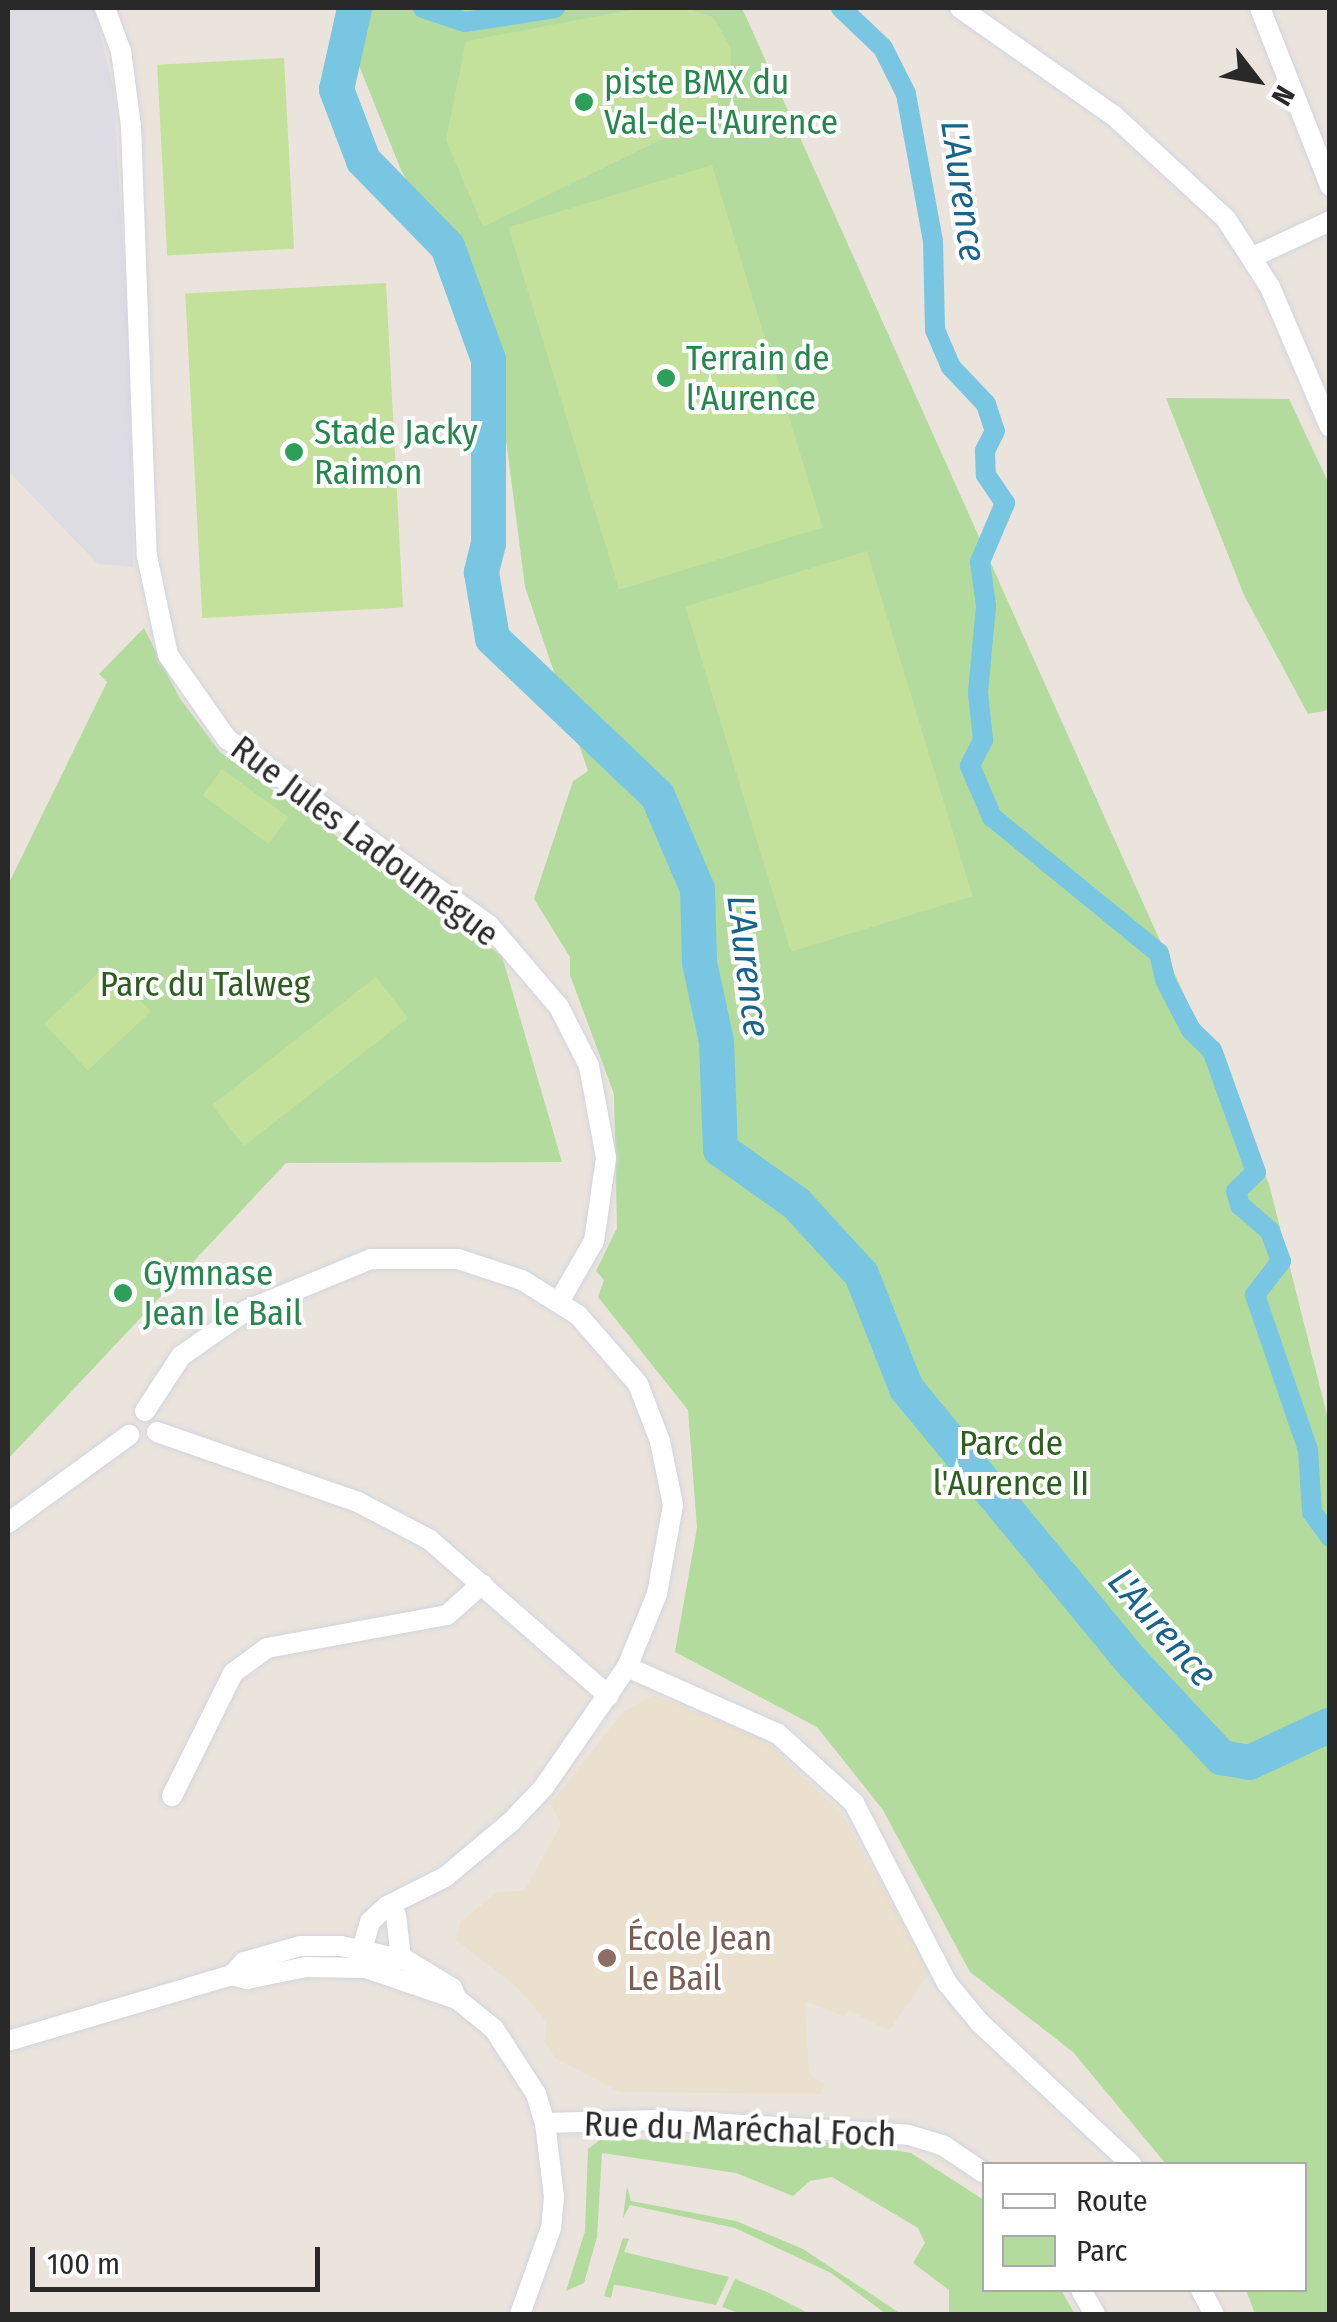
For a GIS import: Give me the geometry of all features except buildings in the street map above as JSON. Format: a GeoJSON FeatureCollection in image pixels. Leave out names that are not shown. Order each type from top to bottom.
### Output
{"type":"FeatureCollection","features":[{"type":"Feature","properties":{"kind":"street","name":"Rue Jules Ladoumégue"},"geometry":{"type":"LineString","coordinates":[[105,8],[120,51],[131,126],[147,556],[168,655],[227,739],[489,925],[559,1008],[588,1066],[606,1158],[594,1241],[560,1300]]}},
{"type":"Feature","properties":{"kind":"street"},"geometry":{"type":"LineString","coordinates":[[960,8],[1112,116],[1226,219],[1254,257],[1330,427]]}},
{"type":"Feature","properties":{"kind":"street"},"geometry":{"type":"LineString","coordinates":[[1260,8],[1330,186]]}},
{"type":"Feature","properties":{"kind":"street"},"geometry":{"type":"LineString","coordinates":[[1254,257],[1330,220]]}},
{"type":"Feature","properties":{"kind":"street"},"geometry":{"type":"LineString","coordinates":[[129,1436],[130,1418],[144,1411],[181,1356],[247,1310],[372,1259],[458,1259],[560,1300],[609,1344],[638,1384],[660,1441],[673,1506],[658,1594],[627,1667],[512,1821],[413,1898],[363,1959]]}},
{"type":"Feature","properties":{"kind":"street"},"geometry":{"type":"LineString","coordinates":[[144,1411],[156,1418],[158,1432]]}},
{"type":"Feature","properties":{"kind":"street"},"geometry":{"type":"LineString","coordinates":[[129,1436],[144,1442],[158,1432]]}},
{"type":"Feature","properties":{"kind":"street"},"geometry":{"type":"LineString","coordinates":[[158,1432],[358,1502],[430,1540],[609,1696]]}},
{"type":"Feature","properties":{"kind":"street"},"geometry":{"type":"LineString","coordinates":[[8,1523],[129,1436]]}},
{"type":"Feature","properties":{"kind":"street"},"geometry":{"type":"LineString","coordinates":[[172,1796],[233,1673],[267,1648],[447,1614],[482,1584]]}},
{"type":"Feature","properties":{"kind":"street"},"geometry":{"type":"LineString","coordinates":[[627,1667],[778,1734],[854,1804],[947,1983],[980,2024],[1129,2162]]}},
{"type":"Feature","properties":{"kind":"street"},"geometry":{"type":"LineString","coordinates":[[363,1959],[386,1906],[413,1898]]}},
{"type":"Feature","properties":{"kind":"street"},"geometry":{"type":"LineString","coordinates":[[396,1916],[402,1958]]}},
{"type":"Feature","properties":{"kind":"street"},"geometry":{"type":"LineString","coordinates":[[8,2041],[232,1975],[244,1962],[300,1946],[363,1959],[457,2000],[494,2029],[536,2094],[545,2123],[554,2196],[551,2228],[520,2314]]}},
{"type":"Feature","properties":{"kind":"street"},"geometry":{"type":"LineString","coordinates":[[363,1959],[402,1958],[452,1988],[457,2000]]}},
{"type":"Feature","properties":{"kind":"street","name":"Rue du Maréchal Foch"},"geometry":{"type":"LineString","coordinates":[[545,2123],[652,2120],[909,2135],[944,2146],[982,2172]]}},
{"type":"Feature","properties":{"kind":"street"},"geometry":{"type":"LineString","coordinates":[[1083,2292],[1095,2314]]}},
{"type":"Feature","properties":{"kind":"street"},"geometry":{"type":"LineString","coordinates":[[1202,2292],[1214,2314]]}},
{"type":"Feature","properties":{"kind":"shaded area"},"geometry":{"type":"Polygon","coordinates":[[[8,8],[94,8],[113,87],[129,344],[133,567],[98,564],[8,471],[8,8]]]}},
{"type":"Feature","properties":{"kind":"shaded area"},"geometry":{"type":"Polygon","coordinates":[[[653,1695],[765,1740],[842,1814],[929,1973],[889,2031],[849,2010],[844,2016],[805,2001],[809,2074],[825,2084],[820,2094],[620,2092],[555,2058],[544,2041],[547,2022],[517,1987],[456,1940],[461,1921],[498,1892],[524,1891],[561,1825],[551,1803],[622,1713],[653,1695]]]}},
{"type":"Feature","properties":{"kind":"green space","name":"Parc de l'Aurence II"},"geometry":{"type":"Polygon","coordinates":[[[368,8],[742,8],[1269,1184],[1329,1423],[1329,2314],[1255,2314],[1247,2292],[1307,2292],[1307,2162],[1164,2162],[1073,2052],[970,1972],[883,1810],[817,1727],[675,1652],[697,1528],[688,1410],[598,1297],[604,1280],[596,1271],[617,1228],[614,1094],[570,975],[570,957],[534,899],[573,781],[588,771],[525,587],[493,338],[401,170],[358,63],[368,8]]]}},
{"type":"Feature","properties":{"kind":"green space","name":"piste BMX du Val-de-l'Aurence"},"geometry":{"type":"Polygon","coordinates":[[[641,8],[686,8],[713,17],[731,48],[730,84],[701,120],[483,227],[446,140],[466,41],[641,8]]]}},
{"type":"Feature","properties":{"kind":"green space"},"geometry":{"type":"Polygon","coordinates":[[[284,58],[294,249],[167,255],[157,65],[284,58]]]}},
{"type":"Feature","properties":{"kind":"green space","name":"Terrain de l'Aurence"},"geometry":{"type":"Polygon","coordinates":[[[712,165],[823,527],[619,590],[508,227],[712,165]]]}},
{"type":"Feature","properties":{"kind":"green space","name":"Stade Jacky Raimon"},"geometry":{"type":"Polygon","coordinates":[[[386,283],[403,608],[202,618],[185,294],[386,283]]]}},
{"type":"Feature","properties":{"kind":"green space"},"geometry":{"type":"Polygon","coordinates":[[[1166,398],[1289,399],[1329,484],[1329,710],[1308,714],[1244,595],[1166,398]]]}},
{"type":"Feature","properties":{"kind":"green space"},"geometry":{"type":"Polygon","coordinates":[[[867,551],[973,896],[791,952],[685,607],[867,551]]]}},
{"type":"Feature","properties":{"kind":"green space","name":"Parc du Talweg"},"geometry":{"type":"Polygon","coordinates":[[[144,628],[179,697],[220,752],[502,956],[562,1162],[286,1163],[8,1459],[8,885],[107,682],[99,674],[144,628]]]}},
{"type":"Feature","properties":{"kind":"green space"},"geometry":{"type":"Polygon","coordinates":[[[222,769],[288,817],[269,844],[203,796],[222,769]]]}},
{"type":"Feature","properties":{"kind":"green space"},"geometry":{"type":"Polygon","coordinates":[[[107,965],[151,1012],[88,1070],[44,1024],[107,965]]]}},
{"type":"Feature","properties":{"kind":"green space"},"geometry":{"type":"Polygon","coordinates":[[[376,977],[408,1018],[244,1146],[212,1105],[376,977]]]}},
{"type":"Feature","properties":{"kind":"green space"},"geometry":{"type":"Polygon","coordinates":[[[601,2139],[851,2143],[911,2153],[982,2199],[982,2292],[1062,2292],[1075,2314],[949,2314],[949,2290],[913,2263],[925,2243],[918,2228],[832,2177],[810,2181],[793,2196],[736,2173],[602,2153],[597,2237],[584,2283],[566,2291],[585,2231],[588,2149],[601,2139]]]}},
{"type":"Feature","properties":{"kind":"green space"},"geometry":{"type":"Polygon","coordinates":[[[627,2186],[631,2201],[736,2221],[803,2249],[901,2314],[886,2314],[831,2273],[735,2228],[630,2205],[623,2218],[627,2186]]]}},
{"type":"Feature","properties":{"kind":"green space"},"geometry":{"type":"Polygon","coordinates":[[[623,2238],[629,2239],[624,2252],[729,2277],[716,2305],[614,2285],[611,2298],[604,2296],[623,2238]]]}},
{"type":"Feature","properties":{"kind":"green space"},"geometry":{"type":"Polygon","coordinates":[[[735,2279],[810,2314],[741,2314],[722,2307],[735,2279]]]}},
{"type":"Feature","properties":{"kind":"waterway","name":"L'Aurence"},"geometry":{"type":"LineString","coordinates":[[354,8],[336,89],[363,160],[447,246],[488,359],[488,543],[481,572],[492,638],[657,795],[697,889],[699,962],[716,1041],[720,1149],[796,1203],[861,1274],[906,1388],[1133,1663],[1221,1757],[1249,1762],[1330,1724]]}},
{"type":"Feature","properties":{"kind":"waterway","name":"L'Aurence"},"geometry":{"type":"LineString","coordinates":[[423,8],[465,22],[555,8]]}},
{"type":"Feature","properties":{"kind":"waterway","name":"L'Aurence"},"geometry":{"type":"LineString","coordinates":[[841,8],[883,48],[906,94],[933,241],[935,330],[951,367],[986,404],[995,431],[985,451],[986,475],[1005,503],[980,562],[986,606],[978,693],[983,740],[970,766],[992,817],[1159,953],[1165,980],[1191,1030],[1212,1050],[1256,1172],[1236,1191],[1240,1205],[1270,1231],[1281,1261],[1255,1295],[1308,1450],[1312,1512],[1330,1537]]}},
{"type":"Feature","properties":{"kind":"place","name":"piste BMX du Val-de-l'Aurence"},"geometry":{"type":"Point","coordinates":[584,102]}},
{"type":"Feature","properties":{"kind":"place","name":"Terrain de l'Aurence"},"geometry":{"type":"Point","coordinates":[666,378]}},
{"type":"Feature","properties":{"kind":"place","name":"Stade Jacky Raimon"},"geometry":{"type":"Point","coordinates":[294,452]}},
{"type":"Feature","properties":{"kind":"place","name":"Gymnase Jean le Bail"},"geometry":{"type":"Point","coordinates":[123,1293]}},
{"type":"Feature","properties":{"kind":"place","name":"École Jean Le Bail"},"geometry":{"type":"Point","coordinates":[607,1958]}}]}
